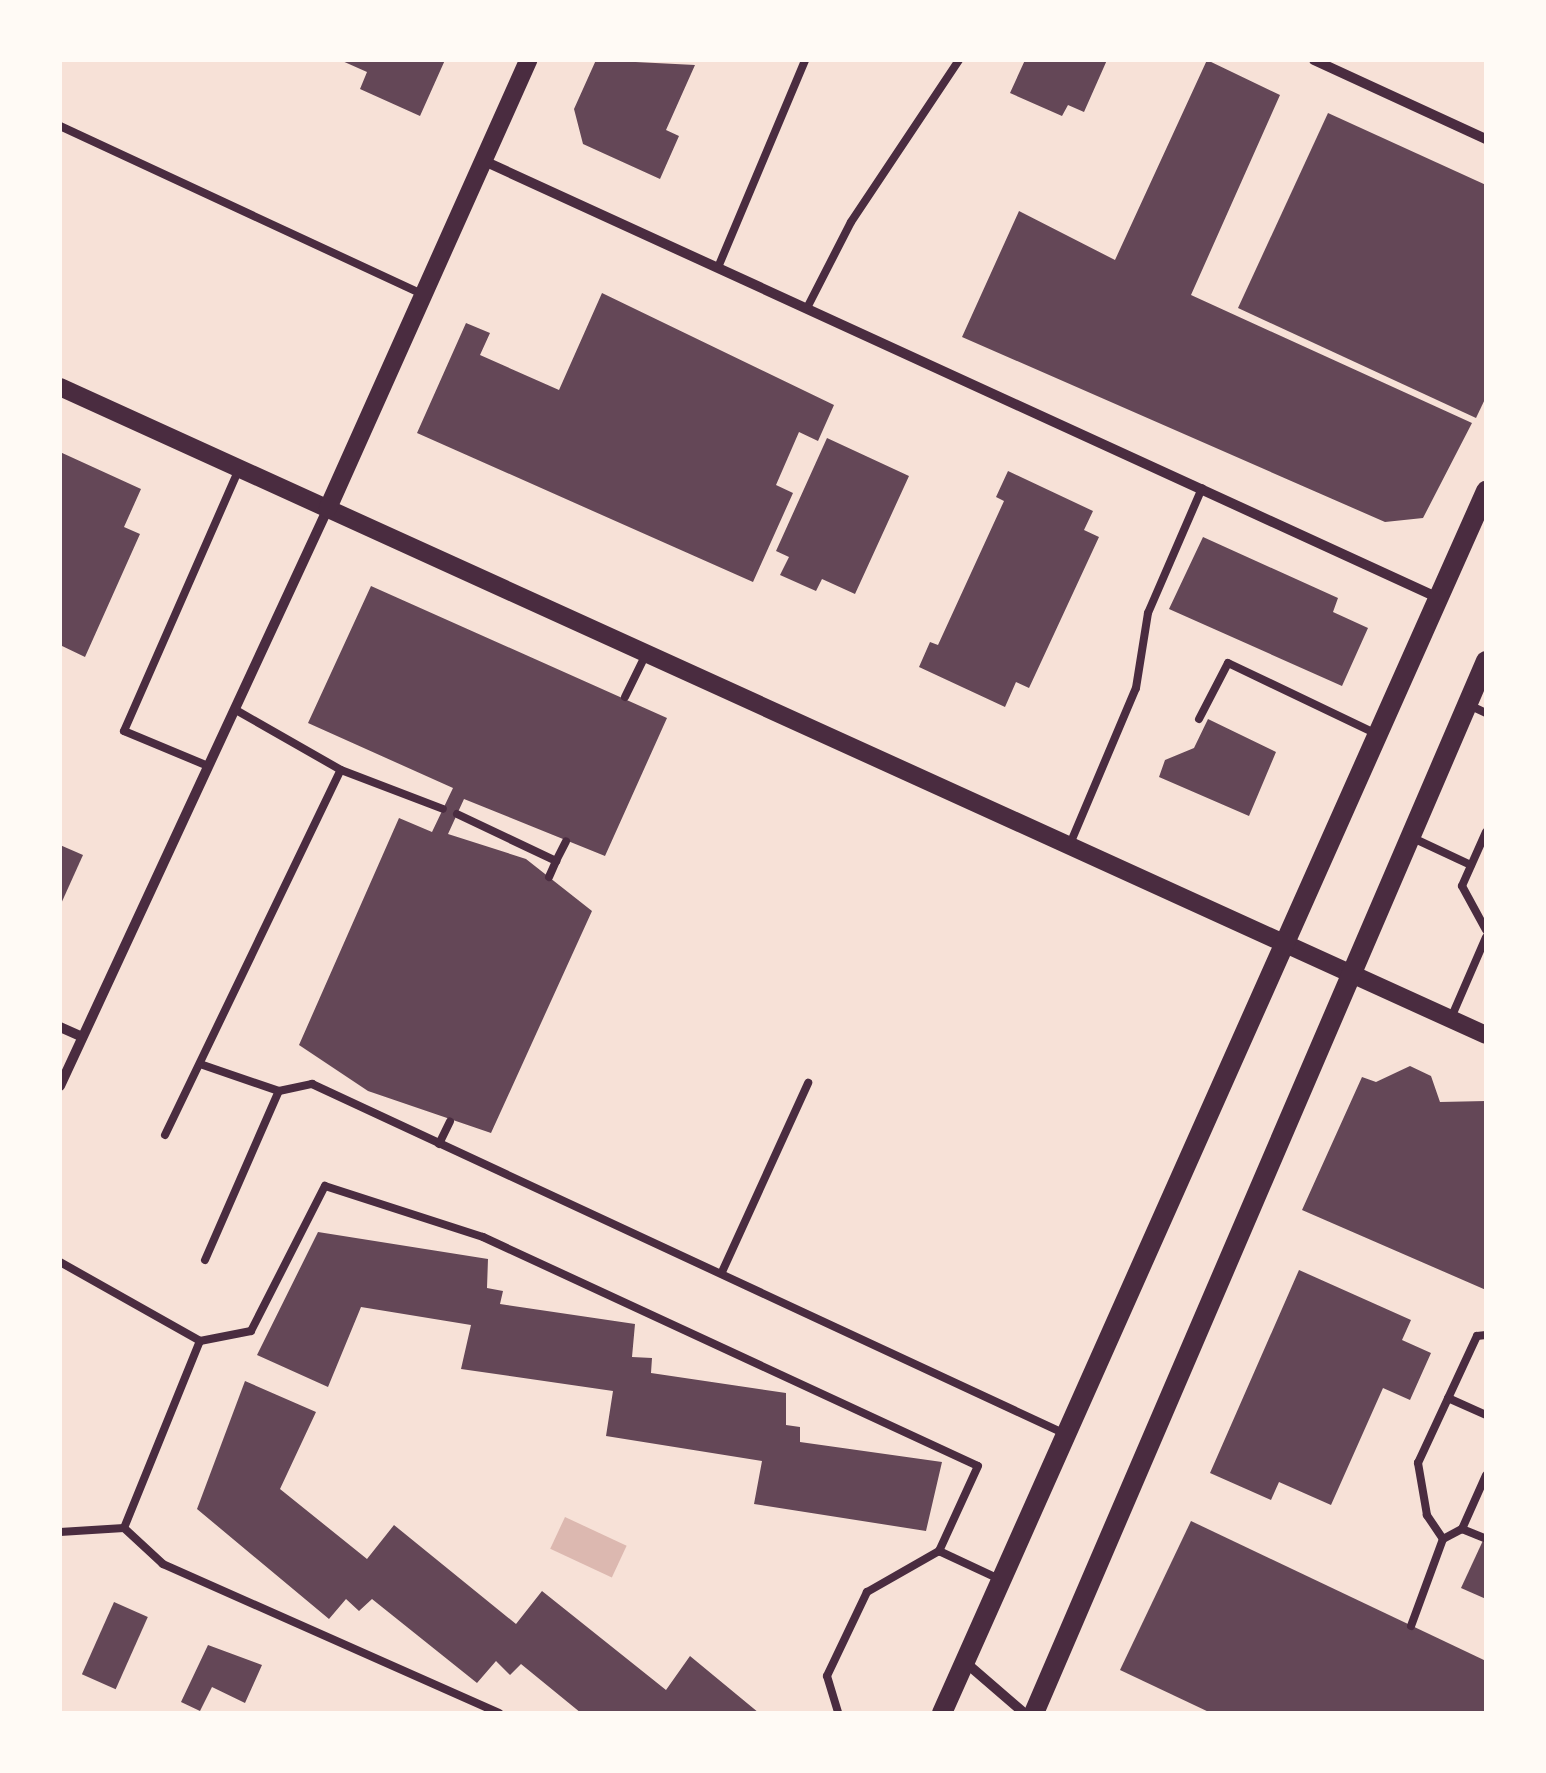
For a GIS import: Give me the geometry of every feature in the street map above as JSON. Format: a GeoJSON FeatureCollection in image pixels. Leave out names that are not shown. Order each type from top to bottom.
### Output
{"type":"FeatureCollection","features":[{"type":"Feature","properties":{"kind":"main road"},"geometry":{"type":"LineString","coordinates":[[942,1713],[1284,941],[1443,600],[1486,490]]}},
{"type":"Feature","properties":{"kind":"main road"},"geometry":{"type":"LineString","coordinates":[[1034,1713],[1413,838],[1478,709],[1486,661]]}},
{"type":"Feature","properties":{"kind":"street"},"geometry":{"type":"LineString","coordinates":[[60,1086],[236,710],[420,293],[528,60]]}},
{"type":"Feature","properties":{"kind":"street"},"geometry":{"type":"LineString","coordinates":[[1314,60],[1486,139]]}},
{"type":"Feature","properties":{"kind":"street"},"geometry":{"type":"LineString","coordinates":[[482,160],[719,265],[1443,600]]}},
{"type":"Feature","properties":{"kind":"street"},"geometry":{"type":"LineString","coordinates":[[60,387],[1486,1035]]}},
{"type":"Feature","properties":{"kind":"street"},"geometry":{"type":"LineString","coordinates":[[60,1028],[82,1037]]}},
{"type":"Feature","properties":{"kind":"street"},"geometry":{"type":"LineString","coordinates":[[964,1662],[1024,1713]]}},
{"type":"Feature","properties":{"kind":"lane"},"geometry":{"type":"LineString","coordinates":[[719,265],[804,60]]}},
{"type":"Feature","properties":{"kind":"lane"},"geometry":{"type":"LineString","coordinates":[[808,306],[850,222],[959,60]]}},
{"type":"Feature","properties":{"kind":"lane"},"geometry":{"type":"LineString","coordinates":[[60,126],[420,293]]}},
{"type":"Feature","properties":{"kind":"lane"},"geometry":{"type":"LineString","coordinates":[[208,766],[124,732],[239,469]]}},
{"type":"Feature","properties":{"kind":"lane"},"geometry":{"type":"LineString","coordinates":[[1070,844],[1136,688],[1148,613],[1202,488]]}},
{"type":"Feature","properties":{"kind":"lane"},"geometry":{"type":"LineString","coordinates":[[625,697],[646,652]]}},
{"type":"Feature","properties":{"kind":"lane"},"geometry":{"type":"LineString","coordinates":[[1199,718],[1228,664],[1382,736]]}},
{"type":"Feature","properties":{"kind":"lane"},"geometry":{"type":"LineString","coordinates":[[236,710],[341,770],[443,810]]}},
{"type":"Feature","properties":{"kind":"lane"},"geometry":{"type":"LineString","coordinates":[[165,1135],[341,770]]}},
{"type":"Feature","properties":{"kind":"lane"},"geometry":{"type":"LineString","coordinates":[[456,814],[556,861]]}},
{"type":"Feature","properties":{"kind":"lane"},"geometry":{"type":"LineString","coordinates":[[1452,1018],[1486,933],[1462,886],[1486,832]]}},
{"type":"Feature","properties":{"kind":"lane"},"geometry":{"type":"LineString","coordinates":[[1413,838],[1471,865]]}},
{"type":"Feature","properties":{"kind":"lane"},"geometry":{"type":"LineString","coordinates":[[549,877],[566,841]]}},
{"type":"Feature","properties":{"kind":"lane"},"geometry":{"type":"LineString","coordinates":[[200,1064],[279,1091],[312,1084],[1064,1433]]}},
{"type":"Feature","properties":{"kind":"lane"},"geometry":{"type":"LineString","coordinates":[[722,1272],[808,1083]]}},
{"type":"Feature","properties":{"kind":"lane"},"geometry":{"type":"LineString","coordinates":[[204,1260],[279,1091]]}},
{"type":"Feature","properties":{"kind":"lane"},"geometry":{"type":"LineString","coordinates":[[439,1144],[450,1121]]}},
{"type":"Feature","properties":{"kind":"lane"},"geometry":{"type":"LineString","coordinates":[[60,1262],[200,1341],[251,1330],[325,1186],[484,1237],[978,1466],[939,1552],[867,1592],[827,1676],[838,1713]]}},
{"type":"Feature","properties":{"kind":"lane"},"geometry":{"type":"LineString","coordinates":[[1442,1539],[1427,1515],[1418,1463],[1448,1398],[1486,1335]]}},
{"type":"Feature","properties":{"kind":"lane"},"geometry":{"type":"LineString","coordinates":[[124,1528],[200,1341]]}},
{"type":"Feature","properties":{"kind":"lane"},"geometry":{"type":"LineString","coordinates":[[1448,1398],[1486,1415]]}},
{"type":"Feature","properties":{"kind":"lane"},"geometry":{"type":"LineString","coordinates":[[1411,1626],[1442,1539],[1462,1529],[1486,1475]]}},
{"type":"Feature","properties":{"kind":"lane"},"geometry":{"type":"LineString","coordinates":[[60,1532],[124,1528],[163,1564],[499,1713]]}},
{"type":"Feature","properties":{"kind":"lane"},"geometry":{"type":"LineString","coordinates":[[1462,1529],[1484,1538]]}},
{"type":"Feature","properties":{"kind":"lane"},"geometry":{"type":"LineString","coordinates":[[939,1552],[1000,1579]]}},
{"type":"Feature","properties":{"kind":"shaded area"},"geometry":{"type":"Polygon","coordinates":[[[565,1517],[627,1546],[612,1577],[550,1549],[565,1517]]]}},
{"type":"Feature","properties":{"kind":"building"},"geometry":{"type":"Polygon","coordinates":[[[340,60],[445,60],[420,116],[360,89],[367,72],[340,60]]]}},
{"type":"Feature","properties":{"kind":"building"},"geometry":{"type":"Polygon","coordinates":[[[596,60],[695,65],[666,130],[679,136],[660,179],[583,144],[574,109],[596,60]]]}},
{"type":"Feature","properties":{"kind":"building"},"geometry":{"type":"Polygon","coordinates":[[[1025,60],[1107,60],[1084,112],[1068,105],[1062,116],[1010,93],[1025,60]]]}},
{"type":"Feature","properties":{"kind":"building"},"geometry":{"type":"Polygon","coordinates":[[[1207,60],[1280,95],[1191,295],[1472,423],[1423,518],[1385,522],[962,337],[1019,211],[1115,260],[1207,60]]]}},
{"type":"Feature","properties":{"kind":"building"},"geometry":{"type":"Polygon","coordinates":[[[1328,113],[1486,185],[1486,397],[1476,418],[1238,308],[1328,113]]]}},
{"type":"Feature","properties":{"kind":"building"},"geometry":{"type":"Polygon","coordinates":[[[602,293],[834,405],[818,441],[799,432],[776,485],[793,493],[753,582],[417,433],[466,323],[490,333],[480,355],[559,390],[602,293]]]}},
{"type":"Feature","properties":{"kind":"building"},"geometry":{"type":"Polygon","coordinates":[[[827,438],[909,476],[855,594],[822,579],[816,591],[780,575],[789,557],[776,551],[827,438]]]}},
{"type":"Feature","properties":{"kind":"building"},"geometry":{"type":"Polygon","coordinates":[[[60,452],[141,489],[124,527],[140,534],[85,657],[60,645],[60,452]]]}},
{"type":"Feature","properties":{"kind":"building"},"geometry":{"type":"Polygon","coordinates":[[[1008,471],[1093,511],[1084,530],[1099,537],[1029,688],[1016,682],[1005,707],[919,667],[930,642],[938,645],[1004,501],[996,497],[1008,471]]]}},
{"type":"Feature","properties":{"kind":"building"},"geometry":{"type":"Polygon","coordinates":[[[1203,537],[1338,598],[1333,612],[1368,628],[1342,686],[1169,609],[1203,537]]]}},
{"type":"Feature","properties":{"kind":"building"},"geometry":{"type":"Polygon","coordinates":[[[371,586],[667,718],[605,856],[464,799],[448,834],[526,859],[592,911],[491,1133],[368,1091],[299,1045],[399,818],[432,832],[453,788],[308,723],[371,586]]]}},
{"type":"Feature","properties":{"kind":"building"},"geometry":{"type":"Polygon","coordinates":[[[1208,719],[1276,752],[1249,816],[1159,777],[1165,760],[1194,748],[1208,719]]]}},
{"type":"Feature","properties":{"kind":"building"},"geometry":{"type":"Polygon","coordinates":[[[60,845],[83,855],[60,906],[60,845]]]}},
{"type":"Feature","properties":{"kind":"building"},"geometry":{"type":"Polygon","coordinates":[[[1410,1066],[1431,1076],[1440,1102],[1486,1101],[1486,1290],[1302,1210],[1362,1077],[1376,1082],[1410,1066]]]}},
{"type":"Feature","properties":{"kind":"building"},"geometry":{"type":"Polygon","coordinates":[[[318,1232],[488,1259],[487,1288],[503,1291],[500,1304],[635,1324],[632,1357],[652,1358],[651,1373],[786,1393],[786,1425],[800,1427],[800,1442],[942,1462],[926,1531],[754,1504],[762,1461],[606,1436],[613,1391],[461,1369],[471,1325],[361,1307],[328,1387],[257,1355],[318,1232]]]}},
{"type":"Feature","properties":{"kind":"building"},"geometry":{"type":"Polygon","coordinates":[[[1299,1270],[1411,1320],[1402,1340],[1431,1353],[1410,1400],[1383,1388],[1331,1505],[1279,1482],[1271,1500],[1210,1473],[1299,1270]]]}},
{"type":"Feature","properties":{"kind":"building"},"geometry":{"type":"Polygon","coordinates":[[[245,1381],[316,1412],[280,1489],[367,1559],[394,1525],[516,1624],[542,1591],[666,1690],[690,1656],[759,1713],[581,1713],[521,1664],[510,1675],[496,1661],[477,1683],[372,1599],[359,1611],[346,1599],[329,1619],[197,1509],[245,1381]]]}},
{"type":"Feature","properties":{"kind":"building"},"geometry":{"type":"Polygon","coordinates":[[[1191,1521],[1486,1661],[1486,1713],[1211,1713],[1120,1670],[1191,1521]]]}},
{"type":"Feature","properties":{"kind":"building"},"geometry":{"type":"Polygon","coordinates":[[[1486,1534],[1486,1599],[1461,1588],[1486,1534]]]}},
{"type":"Feature","properties":{"kind":"building"},"geometry":{"type":"Polygon","coordinates":[[[114,1602],[148,1617],[116,1689],[82,1674],[114,1602]]]}},
{"type":"Feature","properties":{"kind":"building"},"geometry":{"type":"Polygon","coordinates":[[[208,1645],[262,1665],[245,1703],[212,1687],[200,1711],[181,1702],[208,1645]]]}}]}
